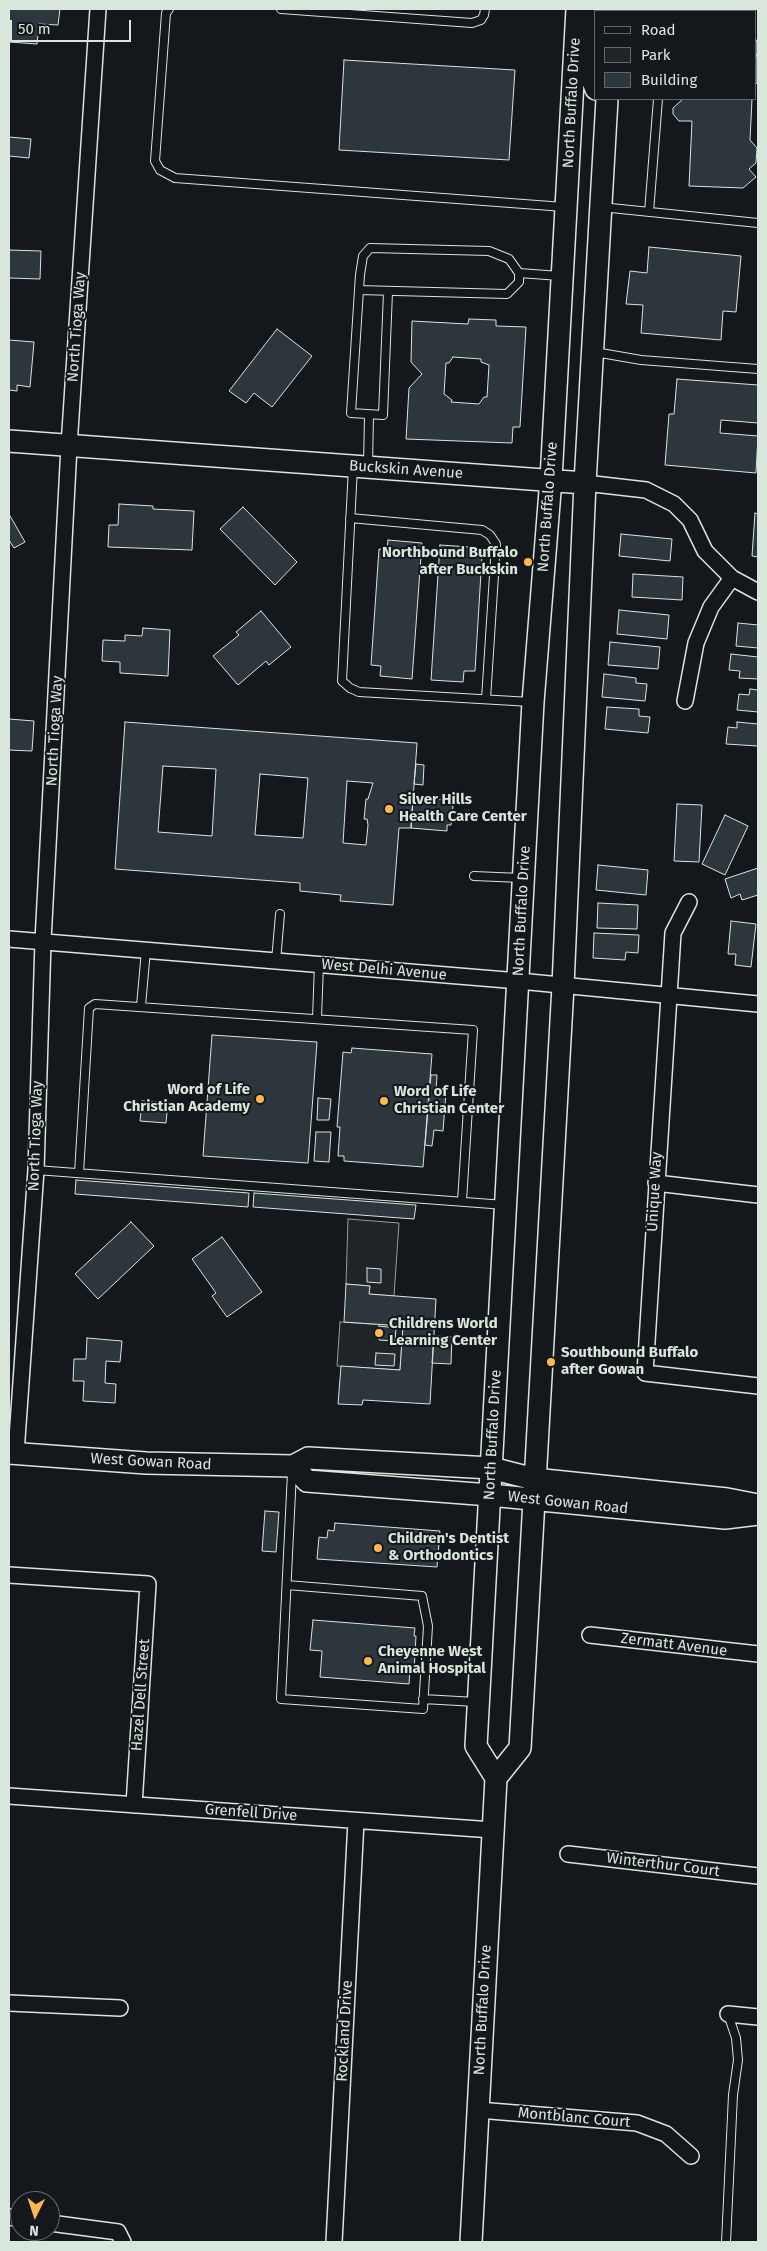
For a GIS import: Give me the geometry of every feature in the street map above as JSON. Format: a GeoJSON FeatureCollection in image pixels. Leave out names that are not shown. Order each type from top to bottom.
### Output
{"type":"FeatureCollection","features":[{"type":"Feature","properties":{"kind":"main road","name":"North Buffalo Drive"},"geometry":{"type":"LineString","coordinates":[[470,2242],[496,1778],[476,1746],[478,1702],[519,981],[532,702],[551,479],[577,9]]}},
{"type":"Feature","properties":{"kind":"main road"},"geometry":{"type":"LineString","coordinates":[[594,32],[592,79],[594,84]]}},
{"type":"Feature","properties":{"kind":"main road"},"geometry":{"type":"LineString","coordinates":[[496,1778],[520,1748],[563,986],[604,105]]}},
{"type":"Feature","properties":{"kind":"main road","name":"Buckskin Avenue"},"geometry":{"type":"LineString","coordinates":[[9,441],[585,482]]}},
{"type":"Feature","properties":{"kind":"main road","name":"West Gowan Road"},"geometry":{"type":"LineString","coordinates":[[12,1453],[146,1463],[293,1466],[308,1458],[491,1468],[534,1489],[725,1518],[758,1514]]}},
{"type":"Feature","properties":{"kind":"main road","name":"West Gowan Road"},"geometry":{"type":"LineString","coordinates":[[293,1466],[307,1481],[490,1495],[534,1489],[727,1499],[758,1505]]}},
{"type":"Feature","properties":{"kind":"street","name":"North Tioga Way"},"geometry":{"type":"LineString","coordinates":[[12,1453],[36,1170],[43,941],[69,446],[98,9]]}},
{"type":"Feature","properties":{"kind":"street","name":"Buckskin Avenue"},"geometry":{"type":"LineString","coordinates":[[585,482],[646,490],[674,504],[690,520],[705,551],[732,578],[758,592]]}},
{"type":"Feature","properties":{"kind":"street"},"geometry":{"type":"LineString","coordinates":[[685,701],[696,643],[711,607],[732,578]]}},
{"type":"Feature","properties":{"kind":"street","name":"Unique Way"},"geometry":{"type":"LineString","coordinates":[[689,902],[673,933],[645,1372],[758,1386]]}},
{"type":"Feature","properties":{"kind":"street","name":"West Delhi Avenue"},"geometry":{"type":"LineString","coordinates":[[9,939],[519,981],[758,1004]]}},
{"type":"Feature","properties":{"kind":"street"},"geometry":{"type":"LineString","coordinates":[[656,1183],[758,1195]]}},
{"type":"Feature","properties":{"kind":"street","name":"Hazel Dell Street"},"geometry":{"type":"LineString","coordinates":[[9,1575],[148,1584],[134,1805]]}},
{"type":"Feature","properties":{"kind":"street","name":"Zermatt Avenue"},"geometry":{"type":"LineString","coordinates":[[590,1635],[758,1654]]}},
{"type":"Feature","properties":{"kind":"street","name":"Grenfell Drive"},"geometry":{"type":"LineString","coordinates":[[9,1796],[493,1830]]}},
{"type":"Feature","properties":{"kind":"street","name":"Rockland Drive"},"geometry":{"type":"LineString","coordinates":[[334,2242],[356,1821]]}},
{"type":"Feature","properties":{"kind":"street","name":"Winterthur Court"},"geometry":{"type":"LineString","coordinates":[[568,1854],[758,1876]]}},
{"type":"Feature","properties":{"kind":"street"},"geometry":{"type":"LineString","coordinates":[[9,2003],[120,2008]]}},
{"type":"Feature","properties":{"kind":"street"},"geometry":{"type":"LineString","coordinates":[[728,2014],[758,2017]]}},
{"type":"Feature","properties":{"kind":"street","name":"Montblanc Court"},"geometry":{"type":"LineString","coordinates":[[478,2110],[637,2123],[666,2134],[691,2156]]}},
{"type":"Feature","properties":{"kind":"street"},"geometry":{"type":"LineString","coordinates":[[60,2224],[118,2232],[123,2242]]}},
{"type":"Feature","properties":{"kind":"lane"},"geometry":{"type":"LineString","coordinates":[[169,9],[166,13],[155,161],[160,170],[175,178],[566,207]]}},
{"type":"Feature","properties":{"kind":"lane"},"geometry":{"type":"LineString","coordinates":[[280,9],[472,23],[481,20],[485,9]]}},
{"type":"Feature","properties":{"kind":"lane"},"geometry":{"type":"LineString","coordinates":[[649,212],[658,100]]}},
{"type":"Feature","properties":{"kind":"lane"},"geometry":{"type":"LineString","coordinates":[[600,206],[758,223]]}},
{"type":"Feature","properties":{"kind":"lane"},"geometry":{"type":"LineString","coordinates":[[359,290],[508,294],[519,282],[519,274],[510,259],[489,251],[370,248],[364,256],[359,290],[351,414],[383,415],[388,292]]}},
{"type":"Feature","properties":{"kind":"lane"},"geometry":{"type":"LineString","coordinates":[[519,274],[562,276]]}},
{"type":"Feature","properties":{"kind":"lane"},"geometry":{"type":"LineString","coordinates":[[593,352],[641,360],[758,369]]}},
{"type":"Feature","properties":{"kind":"lane"},"geometry":{"type":"LineString","coordinates":[[369,415],[350,518],[342,680],[350,688],[359,692],[532,702]]}},
{"type":"Feature","properties":{"kind":"lane"},"geometry":{"type":"LineString","coordinates":[[350,518],[482,530],[490,535],[496,544],[486,699]]}},
{"type":"Feature","properties":{"kind":"lane"},"geometry":{"type":"LineString","coordinates":[[474,876],[523,878]]}},
{"type":"Feature","properties":{"kind":"lane"},"geometry":{"type":"LineString","coordinates":[[276,961],[280,914]]}},
{"type":"Feature","properties":{"kind":"lane"},"geometry":{"type":"LineString","coordinates":[[141,1006],[146,950]]}},
{"type":"Feature","properties":{"kind":"lane"},"geometry":{"type":"LineString","coordinates":[[317,1018],[319,964]]}},
{"type":"Feature","properties":{"kind":"lane"},"geometry":{"type":"LineString","coordinates":[[79,1173],[88,1008],[95,1004],[141,1006],[317,1018],[473,1030],[462,1201]]}},
{"type":"Feature","properties":{"kind":"lane"},"geometry":{"type":"LineString","coordinates":[[36,1170],[506,1205]]}},
{"type":"Feature","properties":{"kind":"lane"},"geometry":{"type":"LineString","coordinates":[[287,1586],[422,1596],[428,1626],[423,1710],[280,1699],[293,1466]]}},
{"type":"Feature","properties":{"kind":"lane"},"geometry":{"type":"LineString","coordinates":[[423,1699],[478,1702]]}},
{"type":"Feature","properties":{"kind":"lane"},"geometry":{"type":"LineString","coordinates":[[726,2242],[732,2095],[738,2060],[736,2038],[728,2014]]}},
{"type":"Feature","properties":{"kind":"green space"},"geometry":{"type":"Polygon","coordinates":[[[348,1219],[399,1223],[394,1296],[369,1294],[370,1286],[346,1284],[348,1219]]]}},
{"type":"Feature","properties":{"kind":"green space"},"geometry":{"type":"Polygon","coordinates":[[[340,1322],[403,1326],[400,1370],[337,1366],[340,1322]]]}},
{"type":"Feature","properties":{"kind":"building"},"geometry":{"type":"Polygon","coordinates":[[[9,9],[60,9],[58,25],[39,24],[37,44],[9,42],[9,9]]]}},
{"type":"Feature","properties":{"kind":"building"},"geometry":{"type":"Polygon","coordinates":[[[757,56],[758,58],[757,83],[757,56]]]}},
{"type":"Feature","properties":{"kind":"building"},"geometry":{"type":"Polygon","coordinates":[[[344,60],[515,70],[509,160],[339,150],[344,60]]]}},
{"type":"Feature","properties":{"kind":"building"},"geometry":{"type":"Polygon","coordinates":[[[682,100],[752,100],[750,140],[757,148],[756,163],[749,169],[756,177],[743,188],[689,186],[692,121],[679,121],[673,114],[673,108],[682,100]]]}},
{"type":"Feature","properties":{"kind":"building"},"geometry":{"type":"Polygon","coordinates":[[[9,137],[31,139],[29,158],[9,156],[9,137]]]}},
{"type":"Feature","properties":{"kind":"building"},"geometry":{"type":"Polygon","coordinates":[[[649,247],[741,256],[736,312],[723,311],[721,340],[641,333],[643,305],[626,304],[630,271],[647,273],[649,247]]]}},
{"type":"Feature","properties":{"kind":"building"},"geometry":{"type":"Polygon","coordinates":[[[9,250],[41,251],[40,279],[9,278],[9,250]]]}},
{"type":"Feature","properties":{"kind":"building"},"geometry":{"type":"Polygon","coordinates":[[[469,319],[496,320],[496,326],[526,327],[520,427],[513,427],[512,443],[406,439],[409,388],[422,374],[411,362],[412,321],[468,324],[469,319]],[[453,357],[449,363],[446,363],[444,394],[452,400],[451,402],[479,404],[484,397],[487,397],[489,365],[481,362],[481,359],[453,357]]]}},
{"type":"Feature","properties":{"kind":"building"},"geometry":{"type":"Polygon","coordinates":[[[277,329],[312,356],[272,407],[254,393],[246,403],[229,391],[277,329]]]}},
{"type":"Feature","properties":{"kind":"building"},"geometry":{"type":"Polygon","coordinates":[[[9,340],[34,342],[30,387],[17,385],[17,391],[9,390],[9,340]]]}},
{"type":"Feature","properties":{"kind":"building"},"geometry":{"type":"Polygon","coordinates":[[[677,379],[758,385],[758,423],[721,420],[720,433],[758,436],[756,473],[665,465],[669,414],[674,414],[677,379]]]}},
{"type":"Feature","properties":{"kind":"building"},"geometry":{"type":"Polygon","coordinates":[[[119,504],[153,506],[153,509],[194,511],[192,550],[108,547],[109,525],[118,525],[119,504]]]}},
{"type":"Feature","properties":{"kind":"building"},"geometry":{"type":"Polygon","coordinates":[[[243,507],[297,562],[275,585],[220,529],[243,507]]]}},
{"type":"Feature","properties":{"kind":"building"},"geometry":{"type":"Polygon","coordinates":[[[755,513],[758,514],[758,557],[752,556],[755,513]]]}},
{"type":"Feature","properties":{"kind":"building"},"geometry":{"type":"Polygon","coordinates":[[[9,514],[25,542],[14,548],[9,540],[9,514]]]}},
{"type":"Feature","properties":{"kind":"building"},"geometry":{"type":"Polygon","coordinates":[[[621,534],[672,539],[670,561],[619,556],[621,534]]]}},
{"type":"Feature","properties":{"kind":"building"},"geometry":{"type":"Polygon","coordinates":[[[388,540],[422,543],[412,679],[380,676],[381,666],[371,665],[379,549],[387,550],[388,540]]]}},
{"type":"Feature","properties":{"kind":"building"},"geometry":{"type":"Polygon","coordinates":[[[440,545],[470,547],[470,555],[482,556],[475,671],[464,671],[463,682],[431,680],[440,545]]]}},
{"type":"Feature","properties":{"kind":"building"},"geometry":{"type":"Polygon","coordinates":[[[633,574],[683,577],[682,600],[632,597],[633,574]]]}},
{"type":"Feature","properties":{"kind":"building"},"geometry":{"type":"Polygon","coordinates":[[[619,610],[669,615],[667,639],[617,634],[619,610]]]}},
{"type":"Feature","properties":{"kind":"building"},"geometry":{"type":"Polygon","coordinates":[[[261,611],[291,647],[269,665],[266,661],[238,685],[213,656],[239,635],[236,632],[261,611]]]}},
{"type":"Feature","properties":{"kind":"building"},"geometry":{"type":"Polygon","coordinates":[[[738,623],[758,625],[758,648],[736,646],[738,623]]]}},
{"type":"Feature","properties":{"kind":"building"},"geometry":{"type":"Polygon","coordinates":[[[143,628],[170,630],[168,676],[120,673],[120,662],[102,661],[103,640],[125,641],[125,635],[142,636],[143,628]]]}},
{"type":"Feature","properties":{"kind":"building"},"geometry":{"type":"Polygon","coordinates":[[[610,642],[660,647],[658,669],[608,665],[610,642]]]}},
{"type":"Feature","properties":{"kind":"building"},"geometry":{"type":"Polygon","coordinates":[[[731,654],[758,657],[758,679],[739,678],[740,671],[729,670],[731,654]]]}},
{"type":"Feature","properties":{"kind":"building"},"geometry":{"type":"Polygon","coordinates":[[[604,674],[636,678],[636,683],[647,684],[645,701],[602,697],[604,674]]]}},
{"type":"Feature","properties":{"kind":"building"},"geometry":{"type":"Polygon","coordinates":[[[750,689],[758,690],[758,712],[737,710],[739,694],[749,695],[750,689]]]}},
{"type":"Feature","properties":{"kind":"building"},"geometry":{"type":"Polygon","coordinates":[[[607,707],[639,709],[639,716],[650,717],[648,733],[605,729],[607,707]]]}},
{"type":"Feature","properties":{"kind":"building"},"geometry":{"type":"Polygon","coordinates":[[[9,719],[34,721],[32,751],[9,750],[9,719]]]}},
{"type":"Feature","properties":{"kind":"building","name":"Silver Hills Health Care Center"},"geometry":{"type":"Polygon","coordinates":[[[125,722],[417,743],[411,828],[399,828],[393,905],[340,901],[341,895],[300,891],[300,883],[115,869],[125,722]],[[163,766],[158,832],[212,836],[216,769],[163,766]],[[260,774],[255,835],[303,838],[308,778],[260,774]],[[347,781],[343,843],[366,845],[368,825],[367,819],[364,819],[366,799],[368,799],[373,783],[347,781]]]}},
{"type":"Feature","properties":{"kind":"building"},"geometry":{"type":"Polygon","coordinates":[[[737,722],[758,724],[758,746],[726,744],[728,727],[737,728],[737,722]]]}},
{"type":"Feature","properties":{"kind":"building"},"geometry":{"type":"Polygon","coordinates":[[[416,764],[424,765],[423,785],[414,784],[416,764]]]}},
{"type":"Feature","properties":{"kind":"building"},"geometry":{"type":"Polygon","coordinates":[[[413,797],[448,800],[448,805],[453,806],[451,825],[447,825],[447,831],[411,828],[413,797]]]}},
{"type":"Feature","properties":{"kind":"building"},"geometry":{"type":"Polygon","coordinates":[[[677,804],[702,805],[699,862],[674,861],[677,804]]]}},
{"type":"Feature","properties":{"kind":"building"},"geometry":{"type":"Polygon","coordinates":[[[725,815],[748,826],[725,875],[702,864],[725,815]]]}},
{"type":"Feature","properties":{"kind":"building"},"geometry":{"type":"Polygon","coordinates":[[[598,865],[648,870],[646,895],[596,890],[598,865]]]}},
{"type":"Feature","properties":{"kind":"building"},"geometry":{"type":"Polygon","coordinates":[[[758,868],[758,895],[742,900],[740,894],[731,898],[725,879],[758,868]]]}},
{"type":"Feature","properties":{"kind":"building"},"geometry":{"type":"Polygon","coordinates":[[[598,903],[638,905],[637,929],[597,928],[598,903]]]}},
{"type":"Feature","properties":{"kind":"building"},"geometry":{"type":"Polygon","coordinates":[[[731,921],[756,924],[751,967],[735,965],[736,954],[728,954],[731,921]]]}},
{"type":"Feature","properties":{"kind":"building"},"geometry":{"type":"Polygon","coordinates":[[[594,933],[639,935],[638,953],[626,952],[625,960],[593,958],[594,933]]]}},
{"type":"Feature","properties":{"kind":"building","name":"Word of Life Christian Academy"},"geometry":{"type":"Polygon","coordinates":[[[212,1035],[317,1042],[308,1163],[203,1156],[212,1035]]]}},
{"type":"Feature","properties":{"kind":"building","name":"Word of Life Christian Center"},"geometry":{"type":"Polygon","coordinates":[[[352,1048],[432,1054],[423,1167],[344,1161],[344,1156],[338,1156],[340,1127],[337,1127],[343,1052],[351,1053],[352,1048]]]}},
{"type":"Feature","properties":{"kind":"building"},"geometry":{"type":"Polygon","coordinates":[[[431,1075],[437,1075],[436,1091],[446,1092],[443,1131],[434,1130],[432,1146],[425,1145],[431,1075]]]}},
{"type":"Feature","properties":{"kind":"building"},"geometry":{"type":"Polygon","coordinates":[[[318,1098],[331,1099],[329,1120],[317,1120],[318,1098]]]}},
{"type":"Feature","properties":{"kind":"building"},"geometry":{"type":"Polygon","coordinates":[[[142,1101],[168,1102],[166,1123],[140,1121],[142,1101]]]}},
{"type":"Feature","properties":{"kind":"building"},"geometry":{"type":"Polygon","coordinates":[[[316,1132],[331,1132],[329,1162],[314,1161],[316,1132]]]}},
{"type":"Feature","properties":{"kind":"building"},"geometry":{"type":"Polygon","coordinates":[[[76,1180],[249,1193],[248,1207],[75,1194],[76,1180]]]}},
{"type":"Feature","properties":{"kind":"building"},"geometry":{"type":"Polygon","coordinates":[[[254,1193],[416,1205],[414,1219],[253,1207],[254,1193]]]}},
{"type":"Feature","properties":{"kind":"building"},"geometry":{"type":"Polygon","coordinates":[[[131,1222],[154,1246],[98,1299],[75,1274],[131,1222]]]}},
{"type":"Feature","properties":{"kind":"building"},"geometry":{"type":"Polygon","coordinates":[[[222,1237],[262,1292],[227,1317],[212,1296],[216,1293],[192,1259],[222,1237]]]}},
{"type":"Feature","properties":{"kind":"building"},"geometry":{"type":"Polygon","coordinates":[[[367,1268],[381,1269],[381,1283],[367,1282],[367,1268]]]}},
{"type":"Feature","properties":{"kind":"building"},"geometry":{"type":"Polygon","coordinates":[[[346,1284],[370,1286],[369,1294],[436,1299],[430,1404],[363,1400],[362,1405],[338,1404],[341,1366],[400,1370],[403,1326],[344,1322],[346,1284]]]}},
{"type":"Feature","properties":{"kind":"building"},"geometry":{"type":"Polygon","coordinates":[[[379,1326],[396,1328],[395,1341],[379,1340],[379,1326]]]}},
{"type":"Feature","properties":{"kind":"building"},"geometry":{"type":"Polygon","coordinates":[[[434,1336],[452,1337],[451,1364],[432,1363],[434,1336]]]}},
{"type":"Feature","properties":{"kind":"building"},"geometry":{"type":"Polygon","coordinates":[[[87,1338],[122,1341],[120,1362],[106,1361],[105,1383],[116,1384],[115,1403],[83,1401],[84,1381],[73,1381],[74,1359],[86,1359],[87,1338]]]}},
{"type":"Feature","properties":{"kind":"building"},"geometry":{"type":"Polygon","coordinates":[[[376,1353],[395,1354],[394,1366],[375,1365],[376,1353]]]}},
{"type":"Feature","properties":{"kind":"building"},"geometry":{"type":"Polygon","coordinates":[[[265,1511],[279,1512],[276,1552],[262,1551],[265,1511]]]}},
{"type":"Feature","properties":{"kind":"building","name":"Children's Dentist & Orthodontics"},"geometry":{"type":"Polygon","coordinates":[[[335,1523],[440,1531],[437,1567],[317,1559],[319,1537],[327,1538],[328,1530],[334,1531],[335,1523]]]}},
{"type":"Feature","properties":{"kind":"building","name":"Cheyenne West Animal Hospital"},"geometry":{"type":"Polygon","coordinates":[[[313,1620],[415,1628],[414,1671],[410,1670],[409,1684],[320,1677],[322,1651],[310,1650],[313,1620]]]}},
{"type":"Feature","properties":{"kind":"place","name":"Northbound Buffalo after Buckskin"},"geometry":{"type":"Point","coordinates":[528,562]}},
{"type":"Feature","properties":{"kind":"place","name":"Silver Hills Health Care Center"},"geometry":{"type":"Point","coordinates":[389,809]}},
{"type":"Feature","properties":{"kind":"place","name":"Word of Life Christian Academy"},"geometry":{"type":"Point","coordinates":[260,1099]}},
{"type":"Feature","properties":{"kind":"place","name":"Word of Life Christian Center"},"geometry":{"type":"Point","coordinates":[384,1101]}},
{"type":"Feature","properties":{"kind":"place","name":"Childrens World Learning Center"},"geometry":{"type":"Point","coordinates":[379,1333]}},
{"type":"Feature","properties":{"kind":"place","name":"Southbound Buffalo after Gowan"},"geometry":{"type":"Point","coordinates":[551,1362]}},
{"type":"Feature","properties":{"kind":"place","name":"Children's Dentist & Orthodontics"},"geometry":{"type":"Point","coordinates":[378,1548]}},
{"type":"Feature","properties":{"kind":"place","name":"Cheyenne West Animal Hospital"},"geometry":{"type":"Point","coordinates":[368,1661]}}]}
